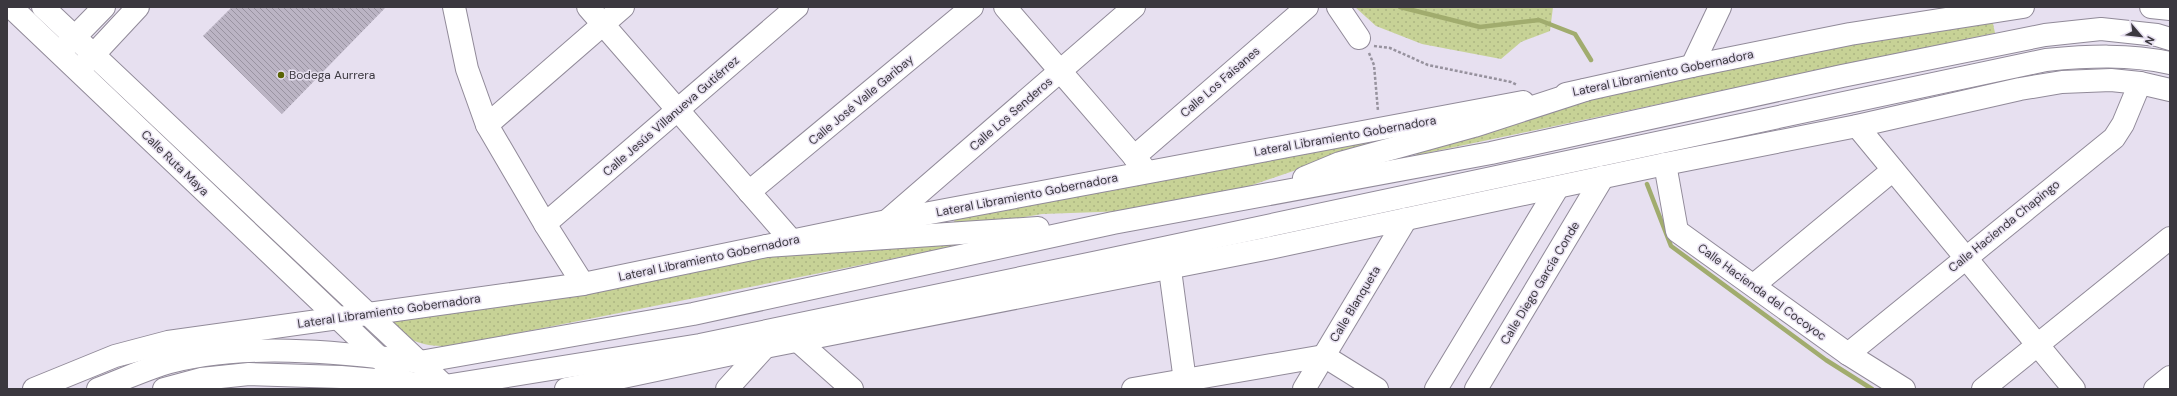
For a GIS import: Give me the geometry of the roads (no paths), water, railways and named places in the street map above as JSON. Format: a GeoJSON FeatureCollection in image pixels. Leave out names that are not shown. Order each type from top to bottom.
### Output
{"type":"FeatureCollection","features":[{"type":"Feature","properties":{"kind":"main road","name":"Calle Ruta Maya"},"geometry":{"type":"LineString","coordinates":[[11,7],[410,386]]}},
{"type":"Feature","properties":{"kind":"main road","name":"Calle Ruta Maya"},"geometry":{"type":"LineString","coordinates":[[43,7],[446,387]]}},
{"type":"Feature","properties":{"kind":"main road"},"geometry":{"type":"LineString","coordinates":[[60,53],[104,7]]}},
{"type":"Feature","properties":{"kind":"main road"},"geometry":{"type":"LineString","coordinates":[[79,71],[93,54],[138,7]]}},
{"type":"Feature","properties":{"kind":"main road"},"geometry":{"type":"LineString","coordinates":[[454,7],[467,69],[487,125],[544,224],[584,284]]}},
{"type":"Feature","properties":{"kind":"main road"},"geometry":{"type":"LineString","coordinates":[[588,7],[791,240]]}},
{"type":"Feature","properties":{"kind":"main road"},"geometry":{"type":"LineString","coordinates":[[487,125],[623,7]]}},
{"type":"Feature","properties":{"kind":"main road","name":"Calle Jesús Villanueva Gutiérrez"},"geometry":{"type":"LineString","coordinates":[[544,224],[797,7]]}},
{"type":"Feature","properties":{"kind":"main road","name":"Calle José Valle Garibay"},"geometry":{"type":"LineString","coordinates":[[749,192],[972,7]]}},
{"type":"Feature","properties":{"kind":"main road"},"geometry":{"type":"LineString","coordinates":[[1005,7],[1141,164]]}},
{"type":"Feature","properties":{"kind":"main road","name":"Calle Los Senderos"},"geometry":{"type":"LineString","coordinates":[[887,221],[1134,7]]}},
{"type":"Feature","properties":{"kind":"main road","name":"Calle Los Faisanes"},"geometry":{"type":"LineString","coordinates":[[1141,164],[1307,7]]}},
{"type":"Feature","properties":{"kind":"main road"},"geometry":{"type":"LineString","coordinates":[[1338,7],[1362,42]]}},
{"type":"Feature","properties":{"kind":"main road"},"geometry":{"type":"LineString","coordinates":[[1692,66],[1720,7]]}},
{"type":"Feature","properties":{"kind":"main road","name":"Lateral Libramiento Gobernadora"},"geometry":{"type":"LineString","coordinates":[[34,389],[115,356],[168,342],[265,327],[339,319],[584,284],[887,221],[1141,164],[1380,130],[1585,90],[1692,66],[1850,34],[2023,7]]}},
{"type":"Feature","properties":{"kind":"main road"},"geometry":{"type":"LineString","coordinates":[[2151,7],[2170,9]]}},
{"type":"Feature","properties":{"kind":"main road"},"geometry":{"type":"LineString","coordinates":[[98,389],[161,365],[227,353],[292,351],[379,357],[420,362],[693,314],[1114,223],[1491,153],[1842,76],[2045,35],[2101,29],[2157,35],[2170,39]]}},
{"type":"Feature","properties":{"kind":"main road"},"geometry":{"type":"LineString","coordinates":[[164,389],[201,379],[249,374],[341,377],[410,386],[446,387],[700,345],[2046,60],[2091,56],[2147,58],[2170,63]]}},
{"type":"Feature","properties":{"kind":"main road"},"geometry":{"type":"LineString","coordinates":[[567,389],[798,341],[1170,268],[1665,164],[1856,126],[2020,89],[2062,82],[2111,80],[2140,83],[2170,90]]}},
{"type":"Feature","properties":{"kind":"main road","name":"Calle Hacienda Chapingo"},"geometry":{"type":"LineString","coordinates":[[1848,354],[2114,138],[2123,124],[2140,83]]}},
{"type":"Feature","properties":{"kind":"main road"},"geometry":{"type":"LineString","coordinates":[[1260,196],[1340,163],[1474,126],[1585,90]]}},
{"type":"Feature","properties":{"kind":"main road"},"geometry":{"type":"LineString","coordinates":[[1856,126],[2074,389]]}},
{"type":"Feature","properties":{"kind":"main road","name":"Calle Hacienda del Cocoyoc"},"geometry":{"type":"LineString","coordinates":[[1665,164],[1677,231],[1848,354],[1904,389]]}},
{"type":"Feature","properties":{"kind":"main road"},"geometry":{"type":"LineString","coordinates":[[1754,285],[1893,170]]}},
{"type":"Feature","properties":{"kind":"main road","name":"Calle Diego García Conde"},"geometry":{"type":"LineString","coordinates":[[1476,389],[1603,177]]}},
{"type":"Feature","properties":{"kind":"main road"},"geometry":{"type":"LineString","coordinates":[[1436,389],[1558,187]]}},
{"type":"Feature","properties":{"kind":"main road","name":"Calle Blanqueta"},"geometry":{"type":"LineString","coordinates":[[1304,389],[1406,219]]}},
{"type":"Feature","properties":{"kind":"main road"},"geometry":{"type":"LineString","coordinates":[[766,246],[1114,223]]}},
{"type":"Feature","properties":{"kind":"main road"},"geometry":{"type":"LineString","coordinates":[[1983,389],[2170,238]]}},
{"type":"Feature","properties":{"kind":"main road"},"geometry":{"type":"LineString","coordinates":[[1167,247],[1183,385]]}},
{"type":"Feature","properties":{"kind":"main road"},"geometry":{"type":"LineString","coordinates":[[798,341],[852,389]]}},
{"type":"Feature","properties":{"kind":"main road"},"geometry":{"type":"LineString","coordinates":[[728,389],[764,348]]}},
{"type":"Feature","properties":{"kind":"main road"},"geometry":{"type":"LineString","coordinates":[[1133,389],[1183,385],[1324,356],[1377,389]]}},
{"type":"Feature","properties":{"kind":"main road"},"geometry":{"type":"LineString","coordinates":[[2155,389],[2170,377]]}},
{"type":"Feature","properties":{"kind":"waterway"},"geometry":{"type":"LineString","coordinates":[[1400,7],[1480,27],[1539,20],[1575,34],[1591,60]]}},
{"type":"Feature","properties":{"kind":"waterway"},"geometry":{"type":"LineString","coordinates":[[1647,184],[1671,246],[1826,360],[1872,389]]}},
{"type":"Feature","properties":{"kind":"place","name":"Bodega Aurrera"},"geometry":{"type":"Point","coordinates":[281,75]}}]}
